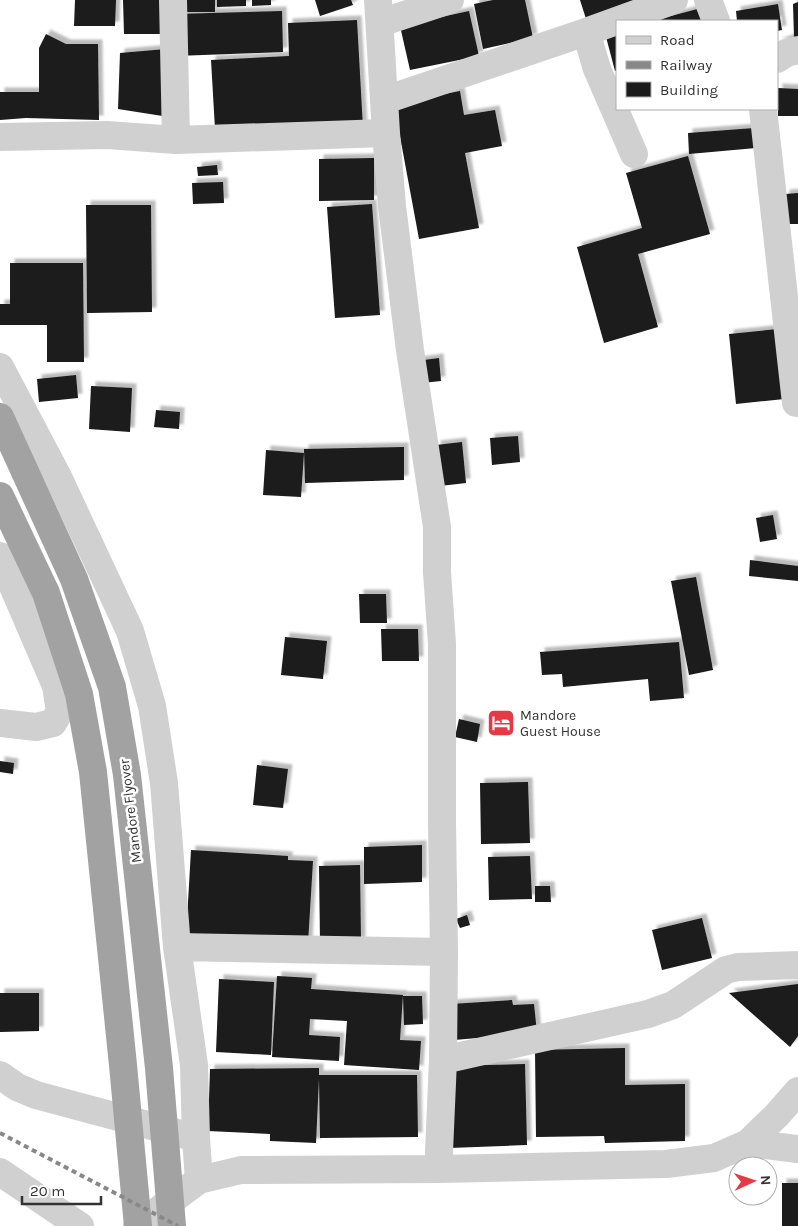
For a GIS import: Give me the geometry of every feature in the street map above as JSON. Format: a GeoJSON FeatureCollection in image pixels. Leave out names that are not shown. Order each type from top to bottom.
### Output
{"type":"FeatureCollection","features":[{"type":"Feature","properties":{"kind":"highway","name":"Mandore Flyover"},"geometry":{"type":"LineString","coordinates":[[0,417],[74,579],[112,687],[127,775],[159,1068],[172,1226]]}},
{"type":"Feature","properties":{"kind":"highway"},"geometry":{"type":"LineString","coordinates":[[0,496],[46,593],[79,694],[94,782],[138,1226]]}},
{"type":"Feature","properties":{"kind":"street"},"geometry":{"type":"LineString","coordinates":[[173,0],[176,140]]}},
{"type":"Feature","properties":{"kind":"street"},"geometry":{"type":"LineString","coordinates":[[440,1169],[444,952],[442,644],[437,572],[437,527],[400,276],[392,206],[379,11],[450,0]]}},
{"type":"Feature","properties":{"kind":"street"},"geometry":{"type":"LineString","coordinates":[[619,20],[674,0]]}},
{"type":"Feature","properties":{"kind":"street"},"geometry":{"type":"LineString","coordinates":[[708,0],[716,20]]}},
{"type":"Feature","properties":{"kind":"street"},"geometry":{"type":"LineString","coordinates":[[385,100],[616,21]]}},
{"type":"Feature","properties":{"kind":"street"},"geometry":{"type":"LineString","coordinates":[[586,32],[597,69],[634,154]]}},
{"type":"Feature","properties":{"kind":"street"},"geometry":{"type":"LineString","coordinates":[[778,58],[786,53],[798,50]]}},
{"type":"Feature","properties":{"kind":"street"},"geometry":{"type":"LineString","coordinates":[[763,110],[796,403]]}},
{"type":"Feature","properties":{"kind":"street"},"geometry":{"type":"LineString","coordinates":[[0,137],[107,135],[176,140],[386,132]]}},
{"type":"Feature","properties":{"kind":"street"},"geometry":{"type":"LineString","coordinates":[[0,367],[58,477],[130,631],[152,706],[164,783],[177,947],[194,1065],[199,1180]]}},
{"type":"Feature","properties":{"kind":"street"},"geometry":{"type":"LineString","coordinates":[[0,556],[56,686],[60,711],[54,722],[36,727],[0,723]]}},
{"type":"Feature","properties":{"kind":"street"},"geometry":{"type":"LineString","coordinates":[[177,947],[444,952]]}},
{"type":"Feature","properties":{"kind":"street"},"geometry":{"type":"LineString","coordinates":[[443,1060],[648,1014],[673,1005],[726,970],[738,967],[798,965]]}},
{"type":"Feature","properties":{"kind":"street"},"geometry":{"type":"LineString","coordinates":[[0,1075],[17,1087],[36,1095],[196,1138]]}},
{"type":"Feature","properties":{"kind":"street"},"geometry":{"type":"LineString","coordinates":[[138,1226],[199,1180],[241,1170],[440,1169],[666,1164],[714,1158],[748,1143],[798,1091]]}},
{"type":"Feature","properties":{"kind":"street"},"geometry":{"type":"LineString","coordinates":[[748,1143],[798,1149]]}},
{"type":"Feature","properties":{"kind":"street"},"geometry":{"type":"LineString","coordinates":[[0,1172],[80,1226]]}},
{"type":"Feature","properties":{"kind":"building"},"geometry":{"type":"Polygon","coordinates":[[[75,0],[116,0],[115,26],[74,26],[75,0]]]}},
{"type":"Feature","properties":{"kind":"building"},"geometry":{"type":"Polygon","coordinates":[[[123,0],[160,0],[161,34],[124,34],[123,0]]]}},
{"type":"Feature","properties":{"kind":"building"},"geometry":{"type":"Polygon","coordinates":[[[177,0],[215,0],[215,12],[177,12],[177,0]]]}},
{"type":"Feature","properties":{"kind":"building"},"geometry":{"type":"Polygon","coordinates":[[[217,0],[246,0],[246,6],[217,7],[217,0]]]}},
{"type":"Feature","properties":{"kind":"building"},"geometry":{"type":"Polygon","coordinates":[[[252,0],[271,0],[271,5],[252,6],[252,0]]]}},
{"type":"Feature","properties":{"kind":"building"},"geometry":{"type":"Polygon","coordinates":[[[315,0],[351,0],[353,5],[320,16],[315,0]]]}},
{"type":"Feature","properties":{"kind":"building"},"geometry":{"type":"Polygon","coordinates":[[[493,0],[525,0],[533,38],[483,49],[474,4],[493,0]]]}},
{"type":"Feature","properties":{"kind":"building"},"geometry":{"type":"Polygon","coordinates":[[[580,0],[656,0],[587,22],[580,0]]]}},
{"type":"Feature","properties":{"kind":"building"},"geometry":{"type":"Polygon","coordinates":[[[798,2],[798,44],[778,43],[794,37],[793,4],[798,2]]]}},
{"type":"Feature","properties":{"kind":"building"},"geometry":{"type":"Polygon","coordinates":[[[778,4],[782,30],[778,31],[778,20],[737,20],[736,11],[778,4]]]}},
{"type":"Feature","properties":{"kind":"building"},"geometry":{"type":"Polygon","coordinates":[[[705,7],[708,20],[656,20],[705,7]]]}},
{"type":"Feature","properties":{"kind":"building"},"geometry":{"type":"Polygon","coordinates":[[[282,11],[283,52],[176,56],[175,14],[282,11]]]}},
{"type":"Feature","properties":{"kind":"building"},"geometry":{"type":"Polygon","coordinates":[[[469,11],[479,56],[410,70],[400,26],[469,11]]]}},
{"type":"Feature","properties":{"kind":"building"},"geometry":{"type":"Polygon","coordinates":[[[357,20],[363,128],[215,129],[211,60],[289,56],[288,23],[357,20]]]}},
{"type":"Feature","properties":{"kind":"building"},"geometry":{"type":"Polygon","coordinates":[[[616,30],[615,71],[605,33],[616,30]]]}},
{"type":"Feature","properties":{"kind":"building"},"geometry":{"type":"Polygon","coordinates":[[[46,34],[66,44],[98,44],[99,120],[26,118],[0,120],[0,92],[39,92],[39,48],[46,34]]]}},
{"type":"Feature","properties":{"kind":"building"},"geometry":{"type":"Polygon","coordinates":[[[166,49],[169,117],[118,109],[120,53],[166,49]]]}},
{"type":"Feature","properties":{"kind":"building"},"geometry":{"type":"Polygon","coordinates":[[[778,88],[798,89],[798,116],[778,116],[778,88]]]}},
{"type":"Feature","properties":{"kind":"building"},"geometry":{"type":"Polygon","coordinates":[[[460,91],[464,115],[495,110],[502,146],[465,153],[479,228],[419,239],[394,104],[460,91]]]}},
{"type":"Feature","properties":{"kind":"building"},"geometry":{"type":"Polygon","coordinates":[[[754,128],[756,148],[689,154],[688,133],[754,128]]]}},
{"type":"Feature","properties":{"kind":"building"},"geometry":{"type":"Polygon","coordinates":[[[688,156],[710,234],[638,254],[658,327],[604,343],[577,247],[642,228],[626,173],[688,156]]]}},
{"type":"Feature","properties":{"kind":"building"},"geometry":{"type":"Polygon","coordinates":[[[374,158],[374,200],[319,201],[319,159],[374,158]]]}},
{"type":"Feature","properties":{"kind":"building"},"geometry":{"type":"Polygon","coordinates":[[[217,165],[218,175],[198,176],[197,167],[217,165]]]}},
{"type":"Feature","properties":{"kind":"building"},"geometry":{"type":"Polygon","coordinates":[[[223,182],[224,203],[193,204],[192,183],[223,182]]]}},
{"type":"Feature","properties":{"kind":"building"},"geometry":{"type":"Polygon","coordinates":[[[798,193],[798,224],[785,224],[785,194],[798,193]]]}},
{"type":"Feature","properties":{"kind":"building"},"geometry":{"type":"Polygon","coordinates":[[[372,204],[380,315],[335,318],[327,207],[372,204]]]}},
{"type":"Feature","properties":{"kind":"building"},"geometry":{"type":"Polygon","coordinates":[[[86,205],[151,205],[152,312],[87,313],[86,205]]]}},
{"type":"Feature","properties":{"kind":"building"},"geometry":{"type":"Polygon","coordinates":[[[10,263],[83,263],[84,362],[47,362],[47,325],[0,325],[0,304],[10,304],[10,263]]]}},
{"type":"Feature","properties":{"kind":"building"},"geometry":{"type":"Polygon","coordinates":[[[787,328],[794,398],[736,404],[729,334],[787,328]]]}},
{"type":"Feature","properties":{"kind":"building"},"geometry":{"type":"Polygon","coordinates":[[[439,358],[441,381],[412,384],[409,362],[439,358]]]}},
{"type":"Feature","properties":{"kind":"building"},"geometry":{"type":"Polygon","coordinates":[[[76,375],[78,398],[39,402],[37,379],[76,375]]]}},
{"type":"Feature","properties":{"kind":"building"},"geometry":{"type":"Polygon","coordinates":[[[91,386],[132,388],[130,432],[89,429],[91,386]]]}},
{"type":"Feature","properties":{"kind":"building"},"geometry":{"type":"Polygon","coordinates":[[[156,410],[180,412],[179,429],[154,427],[156,410]]]}},
{"type":"Feature","properties":{"kind":"building"},"geometry":{"type":"Polygon","coordinates":[[[518,436],[520,462],[492,465],[490,438],[518,436]]]}},
{"type":"Feature","properties":{"kind":"building"},"geometry":{"type":"Polygon","coordinates":[[[462,442],[466,483],[440,486],[436,445],[462,442]]]}},
{"type":"Feature","properties":{"kind":"building"},"geometry":{"type":"Polygon","coordinates":[[[404,447],[404,480],[305,483],[304,449],[404,447]]]}},
{"type":"Feature","properties":{"kind":"building"},"geometry":{"type":"Polygon","coordinates":[[[266,450],[304,453],[301,497],[263,495],[266,450]]]}},
{"type":"Feature","properties":{"kind":"building"},"geometry":{"type":"Polygon","coordinates":[[[773,515],[777,539],[760,542],[756,518],[773,515]]]}},
{"type":"Feature","properties":{"kind":"building"},"geometry":{"type":"Polygon","coordinates":[[[750,560],[798,566],[798,581],[749,576],[750,560]]]}},
{"type":"Feature","properties":{"kind":"building"},"geometry":{"type":"Polygon","coordinates":[[[696,577],[713,670],[689,675],[671,581],[696,577]]]}},
{"type":"Feature","properties":{"kind":"building"},"geometry":{"type":"Polygon","coordinates":[[[359,594],[386,594],[387,623],[360,623],[359,594]]]}},
{"type":"Feature","properties":{"kind":"building"},"geometry":{"type":"Polygon","coordinates":[[[381,629],[418,629],[419,661],[382,661],[381,629]]]}},
{"type":"Feature","properties":{"kind":"building"},"geometry":{"type":"Polygon","coordinates":[[[285,637],[327,641],[323,679],[281,675],[285,637]]]}},
{"type":"Feature","properties":{"kind":"building"},"geometry":{"type":"Polygon","coordinates":[[[679,642],[684,698],[650,701],[648,679],[563,687],[562,674],[542,675],[540,652],[679,642]]]}},
{"type":"Feature","properties":{"kind":"building"},"geometry":{"type":"Polygon","coordinates":[[[459,719],[480,724],[477,742],[455,737],[459,719]]]}},
{"type":"Feature","properties":{"kind":"building"},"geometry":{"type":"Polygon","coordinates":[[[0,761],[14,763],[13,774],[0,772],[0,761]]]}},
{"type":"Feature","properties":{"kind":"building"},"geometry":{"type":"Polygon","coordinates":[[[257,765],[288,769],[283,808],[253,805],[257,765]]]}},
{"type":"Feature","properties":{"kind":"building"},"geometry":{"type":"Polygon","coordinates":[[[528,782],[530,843],[481,844],[480,783],[528,782]]]}},
{"type":"Feature","properties":{"kind":"building"},"geometry":{"type":"Polygon","coordinates":[[[422,845],[422,882],[364,884],[364,847],[422,845]]]}},
{"type":"Feature","properties":{"kind":"building"},"geometry":{"type":"Polygon","coordinates":[[[191,850],[288,856],[288,860],[313,861],[308,943],[186,937],[191,850]]]}},
{"type":"Feature","properties":{"kind":"building"},"geometry":{"type":"Polygon","coordinates":[[[530,856],[532,899],[489,900],[488,857],[530,856]]]}},
{"type":"Feature","properties":{"kind":"building"},"geometry":{"type":"Polygon","coordinates":[[[360,865],[361,942],[320,942],[319,866],[360,865]]]}},
{"type":"Feature","properties":{"kind":"building"},"geometry":{"type":"Polygon","coordinates":[[[535,886],[550,886],[551,902],[535,902],[535,886]]]}},
{"type":"Feature","properties":{"kind":"building"},"geometry":{"type":"Polygon","coordinates":[[[467,915],[470,925],[460,928],[456,919],[467,915]]]}},
{"type":"Feature","properties":{"kind":"building"},"geometry":{"type":"Polygon","coordinates":[[[702,918],[712,958],[662,970],[652,930],[702,918]]]}},
{"type":"Feature","properties":{"kind":"building"},"geometry":{"type":"Polygon","coordinates":[[[277,976],[312,978],[311,989],[403,995],[400,1040],[421,1041],[419,1070],[344,1065],[347,1021],[310,1019],[309,1035],[340,1037],[339,1061],[272,1057],[277,976]]]}},
{"type":"Feature","properties":{"kind":"building"},"geometry":{"type":"Polygon","coordinates":[[[219,979],[274,982],[271,1055],[216,1052],[219,979]]]}},
{"type":"Feature","properties":{"kind":"building"},"geometry":{"type":"Polygon","coordinates":[[[798,984],[798,1036],[790,1047],[729,993],[798,984]]]}},
{"type":"Feature","properties":{"kind":"building"},"geometry":{"type":"Polygon","coordinates":[[[0,993],[39,993],[39,1031],[0,1032],[0,993]]]}},
{"type":"Feature","properties":{"kind":"building"},"geometry":{"type":"Polygon","coordinates":[[[403,996],[422,996],[423,1024],[404,1025],[403,996]]]}},
{"type":"Feature","properties":{"kind":"building"},"geometry":{"type":"Polygon","coordinates":[[[512,1000],[513,1005],[534,1004],[537,1033],[454,1040],[451,1004],[512,1000]]]}},
{"type":"Feature","properties":{"kind":"building"},"geometry":{"type":"Polygon","coordinates":[[[625,1048],[625,1085],[685,1084],[685,1141],[605,1143],[604,1136],[536,1137],[535,1050],[625,1048]]]}},
{"type":"Feature","properties":{"kind":"building"},"geometry":{"type":"Polygon","coordinates":[[[525,1064],[527,1145],[449,1148],[447,1066],[525,1064]]]}},
{"type":"Feature","properties":{"kind":"building"},"geometry":{"type":"Polygon","coordinates":[[[319,1068],[319,1075],[417,1075],[418,1137],[320,1138],[319,1078],[316,1143],[270,1141],[270,1134],[208,1131],[210,1069],[319,1068]]]}},
{"type":"Feature","properties":{"kind":"building"},"geometry":{"type":"Polygon","coordinates":[[[782,1183],[798,1183],[798,1226],[782,1226],[782,1183]]]}},
{"type":"Feature","properties":{"kind":"railway"},"geometry":{"type":"LineString","coordinates":[[0,1133],[178,1226]]}},
{"type":"Feature","properties":{"kind":"place","name":"Mandore Guest House"},"geometry":{"type":"Point","coordinates":[501,723]}}]}
